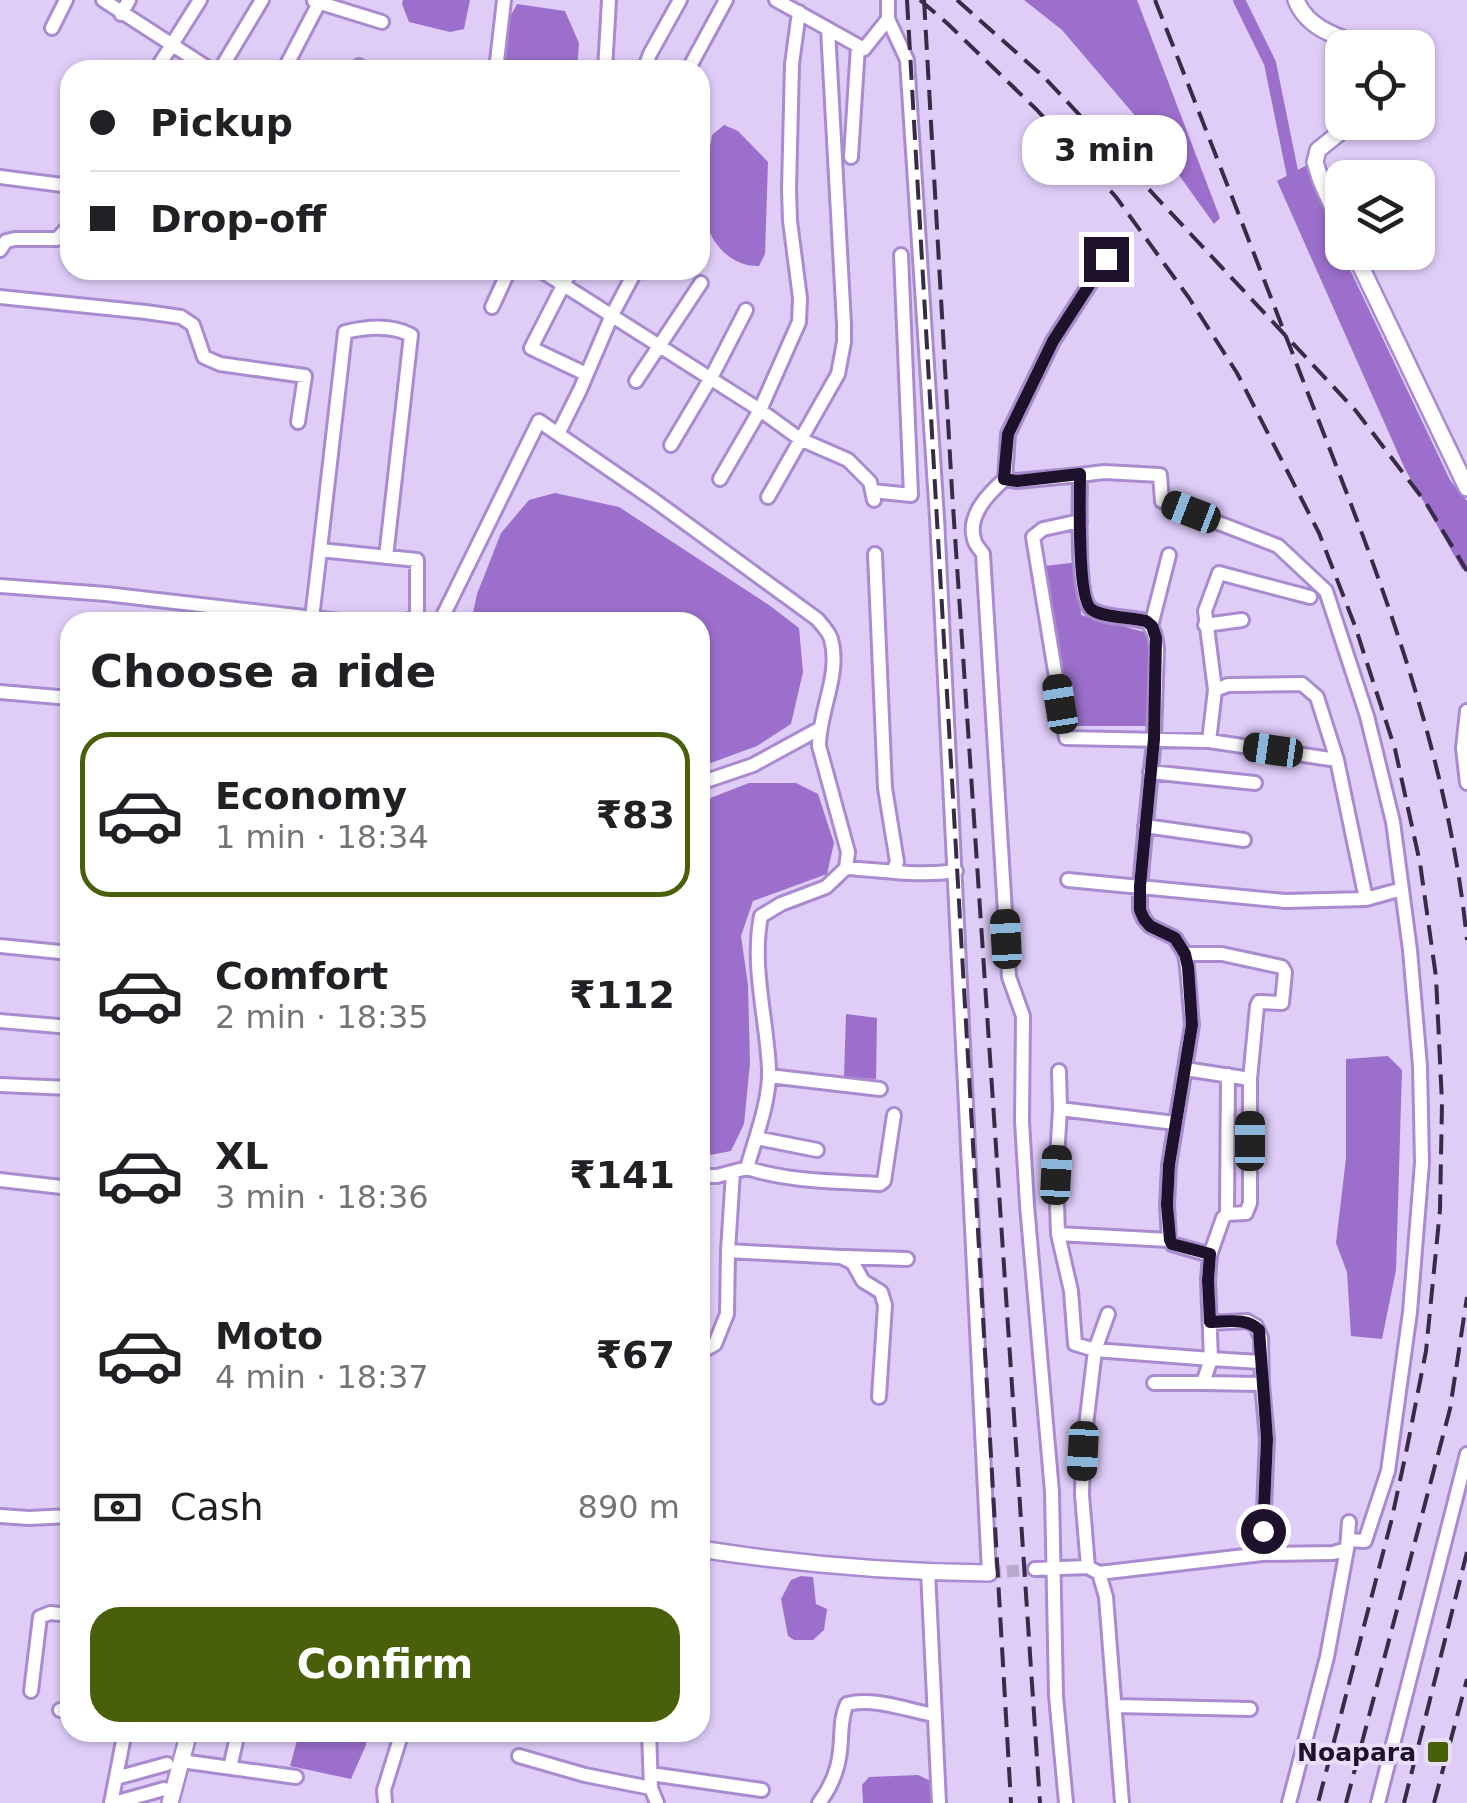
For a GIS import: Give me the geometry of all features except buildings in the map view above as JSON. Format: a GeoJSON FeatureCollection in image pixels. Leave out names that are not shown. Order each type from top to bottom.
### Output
{"type":"FeatureCollection","features":[{"type":"Feature","properties":{"kind":"street"},"geometry":{"type":"LineString","coordinates":[[52,28],[66,0]]}},
{"type":"Feature","properties":{"kind":"street"},"geometry":{"type":"LineString","coordinates":[[102,0],[196,60]]}},
{"type":"Feature","properties":{"kind":"street"},"geometry":{"type":"LineString","coordinates":[[121,14],[130,0]]}},
{"type":"Feature","properties":{"kind":"street"},"geometry":{"type":"LineString","coordinates":[[162,60],[200,0]]}},
{"type":"Feature","properties":{"kind":"street"},"geometry":{"type":"LineString","coordinates":[[226,60],[262,0]]}},
{"type":"Feature","properties":{"kind":"street"},"geometry":{"type":"LineString","coordinates":[[497,60],[504,0]]}},
{"type":"Feature","properties":{"kind":"street"},"geometry":{"type":"LineString","coordinates":[[606,60],[609,0]]}},
{"type":"Feature","properties":{"kind":"street"},"geometry":{"type":"LineString","coordinates":[[648,60],[680,0]]}},
{"type":"Feature","properties":{"kind":"street"},"geometry":{"type":"LineString","coordinates":[[693,60],[726,0]]}},
{"type":"Feature","properties":{"kind":"street"},"geometry":{"type":"LineString","coordinates":[[776,0],[864,49],[888,19]]}},
{"type":"Feature","properties":{"kind":"street"},"geometry":{"type":"LineString","coordinates":[[710,1551],[869,1569],[989,1573],[956,871],[908,60],[888,19],[888,0]]}},
{"type":"Feature","properties":{"kind":"street"},"geometry":{"type":"LineString","coordinates":[[1296,0],[1308,20],[1325,30]]}},
{"type":"Feature","properties":{"kind":"street"},"geometry":{"type":"LineString","coordinates":[[288,60],[315,1],[382,22]]}},
{"type":"Feature","properties":{"kind":"street"},"geometry":{"type":"LineString","coordinates":[[720,480],[760,410],[799,322],[790,172],[792,64],[799,12]]}},
{"type":"Feature","properties":{"kind":"street"},"geometry":{"type":"LineString","coordinates":[[768,497],[838,374],[844,342],[828,29]]}},
{"type":"Feature","properties":{"kind":"street"},"geometry":{"type":"LineString","coordinates":[[851,157],[858,46]]}},
{"type":"Feature","properties":{"kind":"street"},"geometry":{"type":"LineString","coordinates":[[1325,191],[1315,162],[1318,150],[1330,140]]}},
{"type":"Feature","properties":{"kind":"street"},"geometry":{"type":"LineString","coordinates":[[0,177],[60,185]]}},
{"type":"Feature","properties":{"kind":"street"},"geometry":{"type":"LineString","coordinates":[[0,250],[6,241],[15,238],[60,235]]}},
{"type":"Feature","properties":{"kind":"street"},"geometry":{"type":"LineString","coordinates":[[555,280],[800,439],[848,460],[870,482],[873,495],[911,495],[900,255]]}},
{"type":"Feature","properties":{"kind":"street"},"geometry":{"type":"LineString","coordinates":[[1066,1803],[1056,1696],[1052,1492],[1026,1206],[1023,1016],[1009,977],[983,554],[973,538],[974,518],[1004,479],[1008,434],[1053,341],[1106,259]]}},
{"type":"Feature","properties":{"kind":"street"},"geometry":{"type":"LineString","coordinates":[[1363,270],[1467,488]]}},
{"type":"Feature","properties":{"kind":"street"},"geometry":{"type":"LineString","coordinates":[[492,307],[504,280]]}},
{"type":"Feature","properties":{"kind":"street"},"geometry":{"type":"LineString","coordinates":[[565,280],[531,348],[586,374]]}},
{"type":"Feature","properties":{"kind":"street"},"geometry":{"type":"LineString","coordinates":[[560,430],[631,280]]}},
{"type":"Feature","properties":{"kind":"street"},"geometry":{"type":"LineString","coordinates":[[636,381],[701,283]]}},
{"type":"Feature","properties":{"kind":"street"},"geometry":{"type":"LineString","coordinates":[[0,297],[181,317],[193,324],[204,357],[220,364],[305,376],[298,422]]}},
{"type":"Feature","properties":{"kind":"street"},"geometry":{"type":"LineString","coordinates":[[671,445],[746,310]]}},
{"type":"Feature","properties":{"kind":"street"},"geometry":{"type":"LineString","coordinates":[[313,612],[345,332],[366,326],[411,334],[386,557]]}},
{"type":"Feature","properties":{"kind":"street"},"geometry":{"type":"LineString","coordinates":[[445,612],[539,421],[560,430],[817,619],[831,638],[830,686],[819,729],[819,746],[848,852],[846,868],[826,887],[780,904],[761,916],[758,959],[769,1076],[756,1138],[740,1170],[728,1251],[727,1314],[716,1344],[710,1347]]}},
{"type":"Feature","properties":{"kind":"street"},"geometry":{"type":"LineString","coordinates":[[1004,479],[1104,472],[1160,475],[1162,501],[1278,546],[1326,590],[1370,727],[1394,822],[1420,1066],[1421,1143],[1410,1312],[1388,1471],[1365,1541],[1348,1544],[1333,1553],[1262,1554],[1094,1570],[1036,1568]]}},
{"type":"Feature","properties":{"kind":"street"},"geometry":{"type":"LineString","coordinates":[[1080,474],[1087,606],[1097,614],[1136,618],[1152,626]]}},
{"type":"Feature","properties":{"kind":"street"},"geometry":{"type":"LineString","coordinates":[[910,486],[935,487]]}},
{"type":"Feature","properties":{"kind":"street"},"geometry":{"type":"LineString","coordinates":[[1080,521],[1043,528],[1033,537],[1066,738],[1209,741],[1337,760]]}},
{"type":"Feature","properties":{"kind":"street"},"geometry":{"type":"LineString","coordinates":[[320,550],[418,560],[416,612]]}},
{"type":"Feature","properties":{"kind":"street"},"geometry":{"type":"LineString","coordinates":[[874,554],[885,788],[897,862],[893,871]]}},
{"type":"Feature","properties":{"kind":"street"},"geometry":{"type":"LineString","coordinates":[[1169,556],[1152,626],[1157,649],[1154,739],[1140,910],[1150,926],[1175,938],[1185,954],[1192,1025],[1169,1165],[1170,1240],[1172,1244],[1210,1254]]}},
{"type":"Feature","properties":{"kind":"street"},"geometry":{"type":"LineString","coordinates":[[1209,741],[1215,690],[1205,611],[1219,574],[1310,597]]}},
{"type":"Feature","properties":{"kind":"street"},"geometry":{"type":"LineString","coordinates":[[0,586],[260,612]]}},
{"type":"Feature","properties":{"kind":"street"},"geometry":{"type":"LineString","coordinates":[[1205,625],[1242,620]]}},
{"type":"Feature","properties":{"kind":"street"},"geometry":{"type":"LineString","coordinates":[[1215,690],[1228,686],[1302,684],[1317,697],[1337,760],[1366,899]]}},
{"type":"Feature","properties":{"kind":"street"},"geometry":{"type":"LineString","coordinates":[[0,692],[60,697]]}},
{"type":"Feature","properties":{"kind":"street"},"geometry":{"type":"LineString","coordinates":[[1467,711],[1463,748],[1467,783]]}},
{"type":"Feature","properties":{"kind":"street"},"geometry":{"type":"LineString","coordinates":[[710,780],[753,765],[819,729]]}},
{"type":"Feature","properties":{"kind":"street"},"geometry":{"type":"LineString","coordinates":[[1150,772],[1255,783]]}},
{"type":"Feature","properties":{"kind":"street"},"geometry":{"type":"LineString","coordinates":[[1146,826],[1244,840]]}},
{"type":"Feature","properties":{"kind":"street"},"geometry":{"type":"LineString","coordinates":[[846,868],[902,874],[956,871]]}},
{"type":"Feature","properties":{"kind":"street"},"geometry":{"type":"LineString","coordinates":[[1068,880],[1285,901],[1366,899],[1402,889]]}},
{"type":"Feature","properties":{"kind":"street"},"geometry":{"type":"LineString","coordinates":[[0,946],[60,951]]}},
{"type":"Feature","properties":{"kind":"street"},"geometry":{"type":"LineString","coordinates":[[1185,954],[1222,954],[1282,967],[1285,972],[1282,1003],[1260,1002],[1257,1006],[1250,1079],[1250,1203],[1246,1213],[1227,1214]]}},
{"type":"Feature","properties":{"kind":"street"},"geometry":{"type":"LineString","coordinates":[[0,1021],[60,1026]]}},
{"type":"Feature","properties":{"kind":"street"},"geometry":{"type":"LineString","coordinates":[[1186,1069],[1250,1079]]}},
{"type":"Feature","properties":{"kind":"street"},"geometry":{"type":"LineString","coordinates":[[1058,1070],[1058,1234],[1072,1291],[1076,1344],[1095,1350],[1260,1362]]}},
{"type":"Feature","properties":{"kind":"street"},"geometry":{"type":"LineString","coordinates":[[769,1076],[880,1089]]}},
{"type":"Feature","properties":{"kind":"street"},"geometry":{"type":"LineString","coordinates":[[1203,1383],[1210,1359],[1210,1254],[1227,1214],[1228,1076]]}},
{"type":"Feature","properties":{"kind":"street"},"geometry":{"type":"LineString","coordinates":[[0,1085],[60,1088]]}},
{"type":"Feature","properties":{"kind":"street"},"geometry":{"type":"LineString","coordinates":[[1060,1109],[1174,1123]]}},
{"type":"Feature","properties":{"kind":"street"},"geometry":{"type":"LineString","coordinates":[[710,1176],[740,1170],[813,1181],[880,1184],[884,1181],[894,1115]]}},
{"type":"Feature","properties":{"kind":"street"},"geometry":{"type":"LineString","coordinates":[[756,1138],[818,1150]]}},
{"type":"Feature","properties":{"kind":"street"},"geometry":{"type":"LineString","coordinates":[[0,1180],[60,1187]]}},
{"type":"Feature","properties":{"kind":"street"},"geometry":{"type":"LineString","coordinates":[[1058,1234],[1170,1240]]}},
{"type":"Feature","properties":{"kind":"street"},"geometry":{"type":"LineString","coordinates":[[728,1251],[906,1258]]}},
{"type":"Feature","properties":{"kind":"street"},"geometry":{"type":"LineString","coordinates":[[841,1257],[852,1263],[863,1281],[884,1298],[880,1398]]}},
{"type":"Feature","properties":{"kind":"street"},"geometry":{"type":"LineString","coordinates":[[1108,1314],[1095,1350],[1082,1472],[1094,1570],[1106,1597],[1122,1803]]}},
{"type":"Feature","properties":{"kind":"street"},"geometry":{"type":"LineString","coordinates":[[1210,1322],[1247,1322],[1256,1326],[1261,1338],[1267,1439],[1262,1554]]}},
{"type":"Feature","properties":{"kind":"street"},"geometry":{"type":"LineString","coordinates":[[1154,1383],[1262,1384]]}},
{"type":"Feature","properties":{"kind":"street"},"geometry":{"type":"LineString","coordinates":[[1378,1803],[1467,1454]]}},
{"type":"Feature","properties":{"kind":"street"},"geometry":{"type":"LineString","coordinates":[[0,1516],[60,1516]]}},
{"type":"Feature","properties":{"kind":"street"},"geometry":{"type":"LineString","coordinates":[[1289,1803],[1327,1657],[1350,1522]]}},
{"type":"Feature","properties":{"kind":"street"},"geometry":{"type":"LineString","coordinates":[[928,1571],[939,1803]]}},
{"type":"Feature","properties":{"kind":"street"},"geometry":{"type":"LineString","coordinates":[[31,1691],[40,1617],[60,1614]]}},
{"type":"Feature","properties":{"kind":"street"},"geometry":{"type":"LineString","coordinates":[[819,1803],[834,1778],[847,1704],[871,1703],[934,1716]]}},
{"type":"Feature","properties":{"kind":"street"},"geometry":{"type":"LineString","coordinates":[[1115,1706],[1250,1709]]}},
{"type":"Feature","properties":{"kind":"street"},"geometry":{"type":"LineString","coordinates":[[122,1742],[112,1803],[167,1796],[174,1762],[184,1742]]}},
{"type":"Feature","properties":{"kind":"street"},"geometry":{"type":"LineString","coordinates":[[230,1768],[236,1742]]}},
{"type":"Feature","properties":{"kind":"street"},"geometry":{"type":"LineString","coordinates":[[385,1803],[384,1790],[399,1742]]}},
{"type":"Feature","properties":{"kind":"street"},"geometry":{"type":"LineString","coordinates":[[649,1742],[651,1781],[657,1803]]}},
{"type":"Feature","properties":{"kind":"street"},"geometry":{"type":"LineString","coordinates":[[519,1756],[585,1775],[762,1790]]}},
{"type":"Feature","properties":{"kind":"street"},"geometry":{"type":"LineString","coordinates":[[116,1778],[174,1762],[296,1777]]}},
{"type":"Feature","properties":{"kind":"shaded area"},"geometry":{"type":"Polygon","coordinates":[[[403,0],[470,0],[464,29],[450,32],[409,22],[403,0]]]}},
{"type":"Feature","properties":{"kind":"shaded area"},"geometry":{"type":"Polygon","coordinates":[[[1024,0],[1137,0],[1220,218],[1214,224],[1143,125],[1062,30],[1024,0]]]}},
{"type":"Feature","properties":{"kind":"shaded area"},"geometry":{"type":"Polygon","coordinates":[[[517,4],[565,11],[579,43],[578,60],[503,60],[506,24],[517,4]]]}},
{"type":"Feature","properties":{"kind":"shaded area"},"geometry":{"type":"Polygon","coordinates":[[[724,125],[738,131],[768,162],[765,254],[759,266],[747,265],[726,254],[710,233],[712,135],[724,125]]]}},
{"type":"Feature","properties":{"kind":"shaded area"},"geometry":{"type":"Polygon","coordinates":[[[1307,165],[1325,212],[1325,270],[1350,270],[1450,480],[1467,501],[1467,571],[1462,569],[1405,469],[1277,181],[1307,165]]]}},
{"type":"Feature","properties":{"kind":"shaded area"},"geometry":{"type":"Polygon","coordinates":[[[555,493],[619,507],[799,628],[803,672],[791,724],[757,746],[710,763],[710,612],[473,612],[501,533],[529,500],[555,493]]]}},
{"type":"Feature","properties":{"kind":"shaded area"},"geometry":{"type":"Polygon","coordinates":[[[1079,562],[1081,615],[1155,635],[1156,726],[1067,726],[1045,566],[1079,562]]]}},
{"type":"Feature","properties":{"kind":"shaded area"},"geometry":{"type":"Polygon","coordinates":[[[749,783],[796,783],[818,794],[834,843],[827,874],[753,901],[741,936],[748,985],[750,1063],[744,1124],[731,1151],[710,1155],[710,798],[749,783]]]}},
{"type":"Feature","properties":{"kind":"shaded area"},"geometry":{"type":"Polygon","coordinates":[[[846,1014],[877,1018],[876,1079],[844,1077],[846,1014]]]}},
{"type":"Feature","properties":{"kind":"shaded area"},"geometry":{"type":"Polygon","coordinates":[[[1388,1056],[1402,1070],[1396,1270],[1382,1339],[1351,1336],[1347,1272],[1336,1243],[1346,1158],[1346,1059],[1388,1056]]]}},
{"type":"Feature","properties":{"kind":"shaded area"},"geometry":{"type":"Polygon","coordinates":[[[813,1577],[816,1604],[827,1609],[824,1630],[813,1640],[794,1640],[788,1636],[781,1599],[791,1580],[813,1577]]]}},
{"type":"Feature","properties":{"kind":"shaded area"},"geometry":{"type":"Polygon","coordinates":[[[297,1742],[366,1742],[351,1779],[290,1766],[297,1742]]]}},
{"type":"Feature","properties":{"kind":"shaded area"},"geometry":{"type":"Polygon","coordinates":[[[918,1775],[935,1783],[936,1803],[863,1803],[862,1785],[869,1777],[918,1775]]]}},
{"type":"Feature","properties":{"kind":"waterway"},"geometry":{"type":"LineString","coordinates":[[1239,0],[1270,63],[1295,186]]}},
{"type":"Feature","properties":{"kind":"tunnel"},"geometry":{"type":"LineString","coordinates":[[989,1573],[1035,1569]]}},
{"type":"Feature","properties":{"kind":"railway"},"geometry":{"type":"LineString","coordinates":[[907,0],[1011,1803]]}},
{"type":"Feature","properties":{"kind":"railway"},"geometry":{"type":"LineString","coordinates":[[920,0],[1037,110],[1116,197],[1237,373],[1319,533],[1355,626],[1395,749],[1420,863],[1436,977],[1442,1103],[1440,1210],[1426,1351],[1406,1453],[1318,1803]]}},
{"type":"Feature","properties":{"kind":"railway"},"geometry":{"type":"LineString","coordinates":[[924,0],[952,491],[1040,1803]]}},
{"type":"Feature","properties":{"kind":"railway"},"geometry":{"type":"LineString","coordinates":[[957,0],[1044,77],[1356,411],[1426,503],[1467,571]]}},
{"type":"Feature","properties":{"kind":"railway"},"geometry":{"type":"LineString","coordinates":[[1155,0],[1360,529],[1407,663],[1444,800],[1467,940]]}},
{"type":"Feature","properties":{"kind":"railway"},"geometry":{"type":"LineString","coordinates":[[1346,1803],[1450,1409],[1467,1297]]}},
{"type":"Feature","properties":{"kind":"railway"},"geometry":{"type":"LineString","coordinates":[[1404,1803],[1467,1552]]}},
{"type":"Feature","properties":{"kind":"railway"},"geometry":{"type":"LineString","coordinates":[[1434,1803],[1467,1679]]}},
{"type":"Feature","properties":{"kind":"place","name":"Noapara"},"geometry":{"type":"Point","coordinates":[1438,1752]}},
{"type":"Feature","properties":{"kind":"route"},"geometry":{"type":"LineString","coordinates":[[1106,259],[1053,341],[1008,434],[1004,479],[1080,474],[1080,548],[1087,606],[1097,614],[1146,621],[1156,638],[1154,739],[1140,910],[1150,926],[1175,938],[1185,954],[1192,1025],[1169,1165],[1168,1230],[1172,1244],[1210,1254],[1210,1322],[1247,1322],[1259,1330],[1267,1439],[1263,1531]]}}]}
